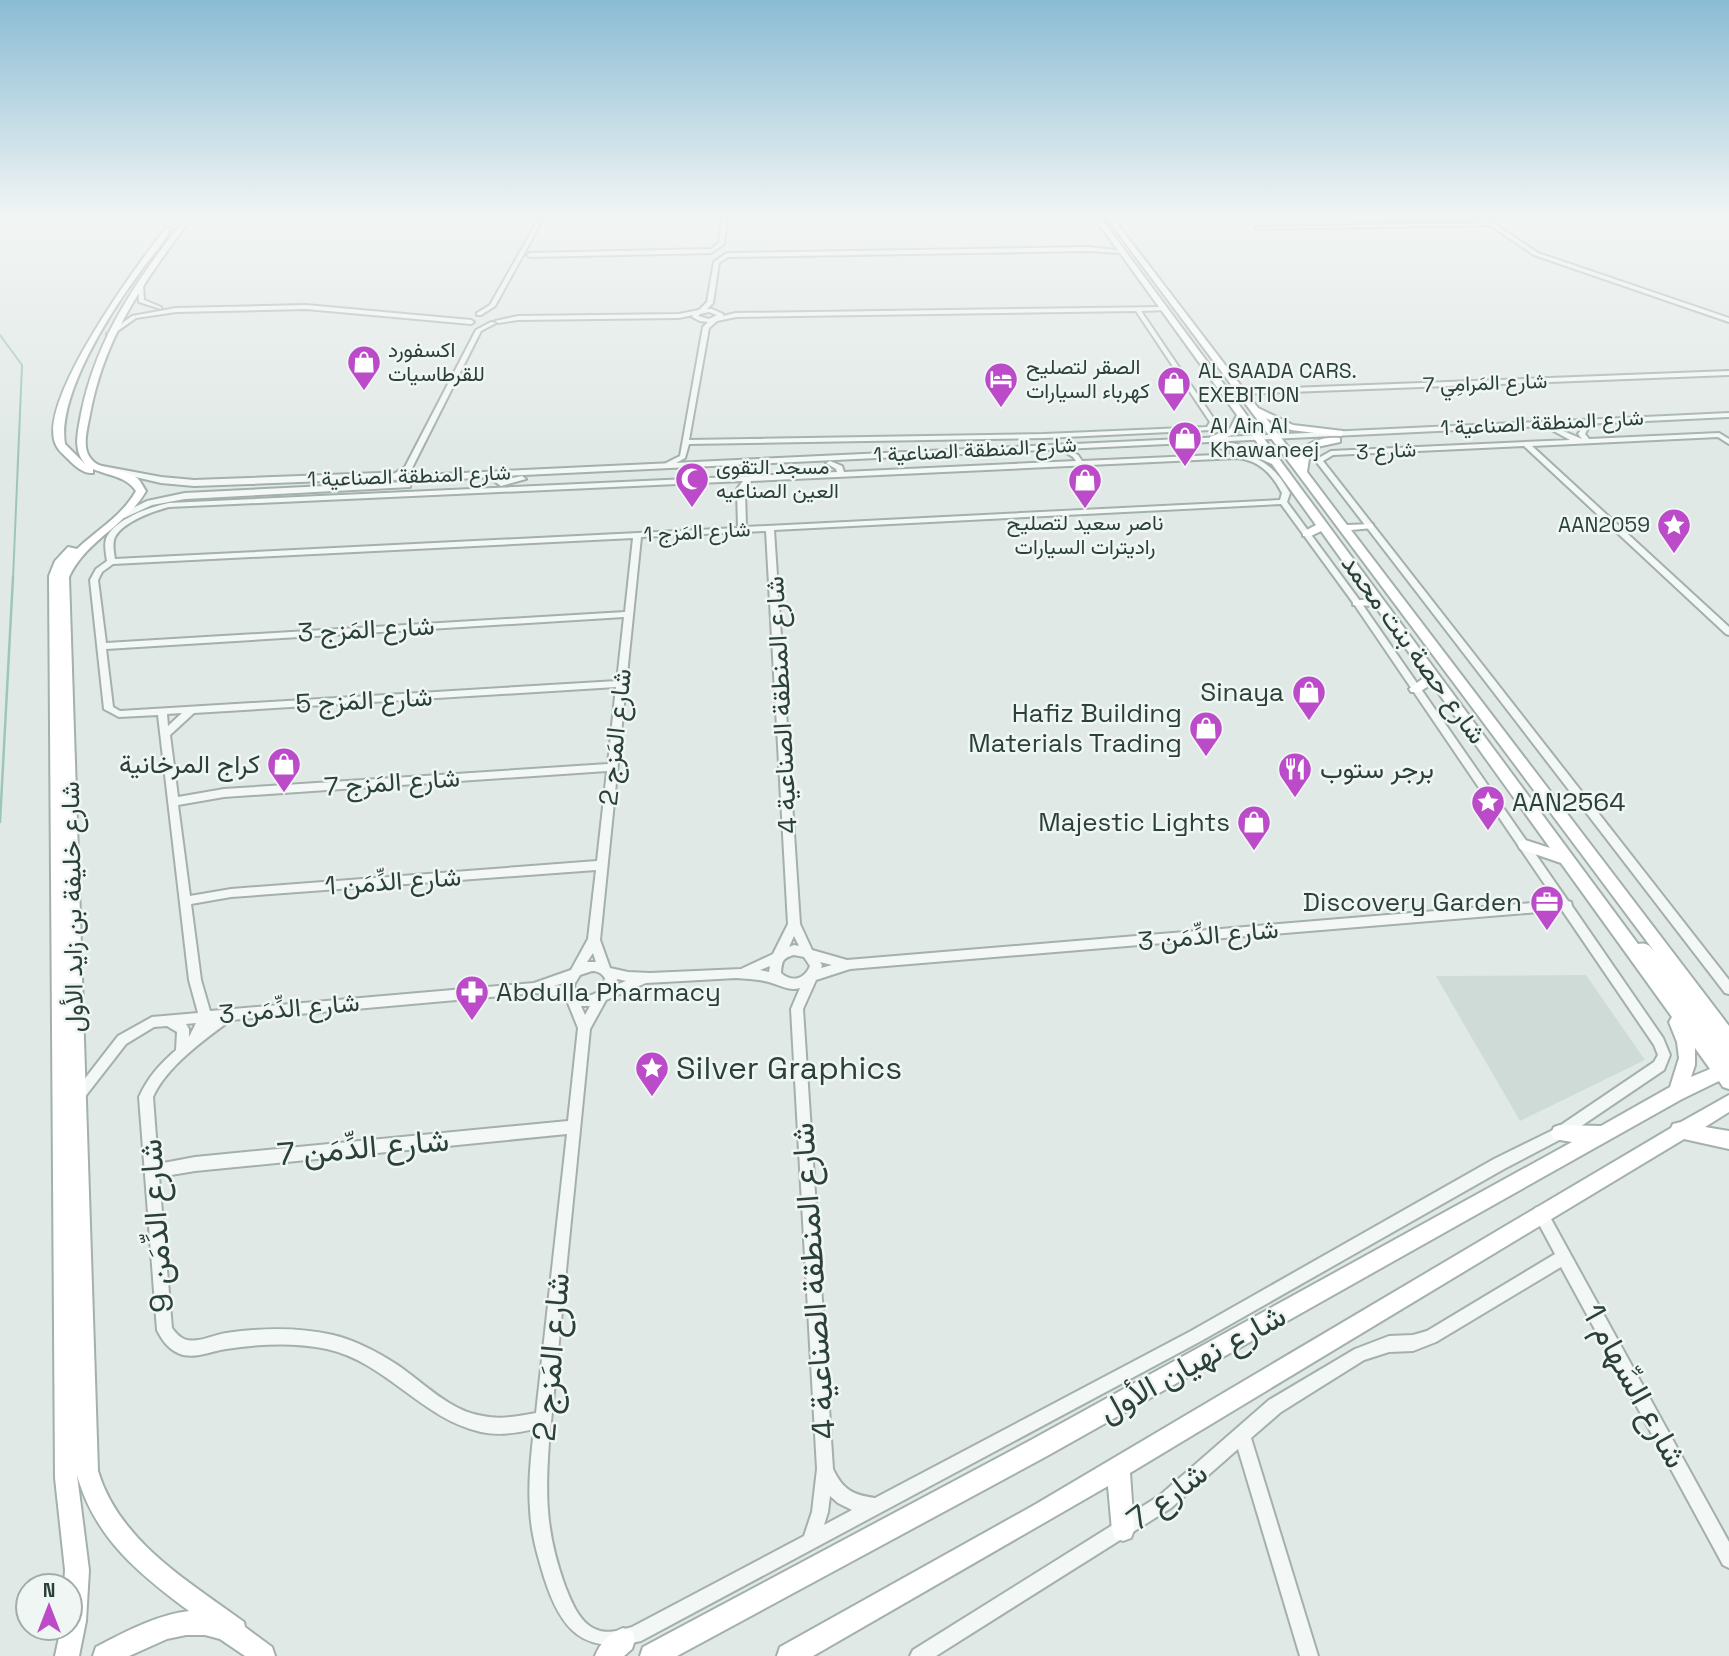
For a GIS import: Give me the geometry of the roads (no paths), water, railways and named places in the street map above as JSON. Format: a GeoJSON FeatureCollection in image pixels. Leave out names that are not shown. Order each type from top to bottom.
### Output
{"type":"FeatureCollection","features":[{"type":"Feature","properties":{"kind":"main road","name":"شارع خليفة بن زايد الأول"},"geometry":{"type":"LineString","coordinates":[[67,1656],[74,1621],[77,1570],[66,1478],[54,576],[65,555],[121,507],[130,492],[124,484],[82,467],[61,448],[59,427],[69,392],[99,323],[120,294]]}},
{"type":"Feature","properties":{"kind":"main road"},"geometry":{"type":"LineString","coordinates":[[97,467],[85,458],[81,447],[90,383],[108,336],[133,294]]}},
{"type":"Feature","properties":{"kind":"main road","name":"شارع حصة بنت محمد"},"geometry":{"type":"LineString","coordinates":[[1153,294],[1242,415],[1302,473],[1729,1039]]}},
{"type":"Feature","properties":{"kind":"main road","name":"شارع حصة بنت محمد"},"geometry":{"type":"LineString","coordinates":[[1167,294],[1250,404],[1277,464],[1569,860],[1667,998],[1727,1071]]}},
{"type":"Feature","properties":{"kind":"main road"},"geometry":{"type":"LineString","coordinates":[[69,392],[72,396],[68,412],[74,413],[80,410],[84,389],[90,383]]}},
{"type":"Feature","properties":{"kind":"main road"},"geometry":{"type":"LineString","coordinates":[[1250,404],[1285,425],[1338,436]]}},
{"type":"Feature","properties":{"kind":"main road"},"geometry":{"type":"LineString","coordinates":[[1215,442],[1234,431],[1242,415]]}},
{"type":"Feature","properties":{"kind":"main road"},"geometry":{"type":"LineString","coordinates":[[1302,473],[1300,459],[1304,450],[1338,436]]}},
{"type":"Feature","properties":{"kind":"main road"},"geometry":{"type":"LineString","coordinates":[[1215,442],[1250,451],[1277,464]]}},
{"type":"Feature","properties":{"kind":"main road","name":"شارع خليفة بن زايد الأول"},"geometry":{"type":"LineString","coordinates":[[97,467],[131,478],[139,484],[138,497],[121,516],[77,554],[64,577],[88,1471],[93,1497],[132,1548],[263,1656]]}},
{"type":"Feature","properties":{"kind":"main road"},"geometry":{"type":"LineString","coordinates":[[1307,534],[1323,525]]}},
{"type":"Feature","properties":{"kind":"main road"},"geometry":{"type":"LineString","coordinates":[[1343,528],[1369,526]]}},
{"type":"Feature","properties":{"kind":"main road"},"geometry":{"type":"LineString","coordinates":[[1357,603],[1379,602]]}},
{"type":"Feature","properties":{"kind":"main road"},"geometry":{"type":"LineString","coordinates":[[1415,689],[1434,677]]}},
{"type":"Feature","properties":{"kind":"main road"},"geometry":{"type":"LineString","coordinates":[[1525,845],[1569,860]]}},
{"type":"Feature","properties":{"kind":"main road"},"geometry":{"type":"LineString","coordinates":[[1618,928],[1648,955],[1727,1071]]}},
{"type":"Feature","properties":{"kind":"main road"},"geometry":{"type":"LineString","coordinates":[[1667,998],[1690,1054],[1688,1068],[1676,1093]]}},
{"type":"Feature","properties":{"kind":"main road","name":"شارع نهيان الأول"},"geometry":{"type":"LineString","coordinates":[[652,1656],[1039,1448],[1676,1093],[1727,1071]]}},
{"type":"Feature","properties":{"kind":"main road","name":"شارع نهيان الأول"},"geometry":{"type":"LineString","coordinates":[[789,1656],[1118,1467],[1729,1102]]}},
{"type":"Feature","properties":{"kind":"main road"},"geometry":{"type":"LineString","coordinates":[[1679,1130],[1729,1140]]}},
{"type":"Feature","properties":{"kind":"main road"},"geometry":{"type":"LineString","coordinates":[[1560,1133],[1603,1134]]}},
{"type":"Feature","properties":{"kind":"main road"},"geometry":{"type":"LineString","coordinates":[[1118,1467],[1123,1530]]}},
{"type":"Feature","properties":{"kind":"main road"},"geometry":{"type":"LineString","coordinates":[[106,1656],[138,1637],[175,1623],[207,1622],[235,1631]]}},
{"type":"Feature","properties":{"kind":"street"},"geometry":{"type":"LineString","coordinates":[[139,294],[143,303],[176,310]]}},
{"type":"Feature","properties":{"kind":"street"},"geometry":{"type":"LineString","coordinates":[[108,336],[134,317],[176,310],[306,307],[399,317],[454,319],[478,314],[492,306],[499,294]]}},
{"type":"Feature","properties":{"kind":"street"},"geometry":{"type":"LineString","coordinates":[[698,315],[710,303],[711,294]]}},
{"type":"Feature","properties":{"kind":"street"},"geometry":{"type":"LineString","coordinates":[[1654,294],[1729,320]]}},
{"type":"Feature","properties":{"kind":"street"},"geometry":{"type":"LineString","coordinates":[[710,303],[717,315]]}},
{"type":"Feature","properties":{"kind":"street"},"geometry":{"type":"LineString","coordinates":[[492,306],[497,318]]}},
{"type":"Feature","properties":{"kind":"street"},"geometry":{"type":"LineString","coordinates":[[685,442],[1044,436],[1209,429],[1213,422],[1138,309]]}},
{"type":"Feature","properties":{"kind":"street"},"geometry":{"type":"LineString","coordinates":[[478,314],[518,318],[1164,309]]}},
{"type":"Feature","properties":{"kind":"street"},"geometry":{"type":"LineString","coordinates":[[396,477],[408,468],[478,314]]}},
{"type":"Feature","properties":{"kind":"street"},"geometry":{"type":"LineString","coordinates":[[698,315],[706,327]]}},
{"type":"Feature","properties":{"kind":"street"},"geometry":{"type":"LineString","coordinates":[[669,465],[683,455],[706,327],[717,315]]}},
{"type":"Feature","properties":{"kind":"street"},"geometry":{"type":"LineString","coordinates":[[454,319],[475,325],[497,318]]}},
{"type":"Feature","properties":{"kind":"street","name":"شارع المَرامِي 7"},"geometry":{"type":"LineString","coordinates":[[1241,392],[1729,373]]}},
{"type":"Feature","properties":{"kind":"street"},"geometry":{"type":"LineString","coordinates":[[1553,415],[1581,425],[1581,434],[1587,441]]}},
{"type":"Feature","properties":{"kind":"street","name":"شارع المنطقة الصناعية 1"},"geometry":{"type":"LineString","coordinates":[[121,516],[150,503],[176,497],[297,495],[315,489],[669,465],[981,450],[1554,429],[1624,416],[1729,415]]}},
{"type":"Feature","properties":{"kind":"street","name":"شارع المنطقة الصناعية 1"},"geometry":{"type":"LineString","coordinates":[[1338,436],[1384,431],[1729,421]]}},
{"type":"Feature","properties":{"kind":"street"},"geometry":{"type":"LineString","coordinates":[[1384,431],[1395,422]]}},
{"type":"Feature","properties":{"kind":"street"},"geometry":{"type":"LineString","coordinates":[[1554,429],[1578,441]]}},
{"type":"Feature","properties":{"kind":"street","name":"شارع 3"},"geometry":{"type":"LineString","coordinates":[[1369,526],[1320,463],[1320,457],[1331,453],[1719,435],[1729,442]]}},
{"type":"Feature","properties":{"kind":"street","name":"شارع المنطقة الصناعية 1"},"geometry":{"type":"LineString","coordinates":[[522,479],[1090,451],[1215,442]]}},
{"type":"Feature","properties":{"kind":"street"},"geometry":{"type":"LineString","coordinates":[[1526,444],[1729,632]]}},
{"type":"Feature","properties":{"kind":"street"},"geometry":{"type":"LineString","coordinates":[[995,455],[1004,453],[1006,449]]}},
{"type":"Feature","properties":{"kind":"street"},"geometry":{"type":"LineString","coordinates":[[1085,463],[1086,455],[1090,451]]}},
{"type":"Feature","properties":{"kind":"street"},"geometry":{"type":"LineString","coordinates":[[1068,452],[1085,463]]}},
{"type":"Feature","properties":{"kind":"street"},"geometry":{"type":"LineString","coordinates":[[683,455],[689,461],[699,464]]}},
{"type":"Feature","properties":{"kind":"street"},"geometry":{"type":"LineString","coordinates":[[103,646],[94,580],[99,571],[111,562],[110,541],[113,534],[153,508],[297,495],[1251,457],[1267,465],[1287,495],[1283,502],[1357,603],[1659,1042],[1664,1055],[1659,1066],[1560,1133],[1499,1164],[1196,1336],[811,1540],[615,1648]]}},
{"type":"Feature","properties":{"kind":"street"},"geometry":{"type":"LineString","coordinates":[[841,472],[849,462]]}},
{"type":"Feature","properties":{"kind":"street"},"geometry":{"type":"LineString","coordinates":[[830,463],[841,472]]}},
{"type":"Feature","properties":{"kind":"street","name":"شارع المنطقة الصناعية 1"},"geometry":{"type":"LineString","coordinates":[[97,467],[161,480],[194,483],[500,477]]}},
{"type":"Feature","properties":{"kind":"street"},"geometry":{"type":"LineString","coordinates":[[408,468],[411,474],[420,478]]}},
{"type":"Feature","properties":{"kind":"street"},"geometry":{"type":"LineString","coordinates":[[653,481],[662,472]]}},
{"type":"Feature","properties":{"kind":"street"},"geometry":{"type":"LineString","coordinates":[[646,473],[653,481]]}},
{"type":"Feature","properties":{"kind":"street"},"geometry":{"type":"LineString","coordinates":[[500,477],[503,483],[522,479]]}},
{"type":"Feature","properties":{"kind":"street"},"geometry":{"type":"LineString","coordinates":[[742,530],[741,489],[748,479]]}},
{"type":"Feature","properties":{"kind":"street"},"geometry":{"type":"LineString","coordinates":[[724,480],[741,489]]}},
{"type":"Feature","properties":{"kind":"street","name":"شارع المَزج 1"},"geometry":{"type":"LineString","coordinates":[[111,562],[1283,502]]}},
{"type":"Feature","properties":{"kind":"street"},"geometry":{"type":"LineString","coordinates":[[1369,526],[1729,989]]}},
{"type":"Feature","properties":{"kind":"street","name":"شارع المنطقة الصناعية 4"},"geometry":{"type":"LineString","coordinates":[[770,528],[794,924],[809,954]]}},
{"type":"Feature","properties":{"kind":"street","name":"شارع المَزج 2"},"geometry":{"type":"LineString","coordinates":[[577,972],[594,940],[637,535]]}},
{"type":"Feature","properties":{"kind":"street","name":"شارع المَزج 3"},"geometry":{"type":"LineString","coordinates":[[103,646],[628,614]]}},
{"type":"Feature","properties":{"kind":"street","name":"شارع المَزج 5"},"geometry":{"type":"LineString","coordinates":[[103,646],[109,709],[120,715],[621,684]]}},
{"type":"Feature","properties":{"kind":"street"},"geometry":{"type":"LineString","coordinates":[[165,734],[191,710]]}},
{"type":"Feature","properties":{"kind":"street"},"geometry":{"type":"LineString","coordinates":[[162,713],[195,980],[205,1015]]}},
{"type":"Feature","properties":{"kind":"street","name":"شارع المَزج 7"},"geometry":{"type":"LineString","coordinates":[[173,802],[224,793],[612,767]]}},
{"type":"Feature","properties":{"kind":"street","name":"شارع الدِّمَن 1"},"geometry":{"type":"LineString","coordinates":[[185,901],[231,892],[602,865]]}},
{"type":"Feature","properties":{"kind":"street","name":"شارع الدِّمَن 3"},"geometry":{"type":"LineString","coordinates":[[812,977],[850,964],[1567,905]]}},
{"type":"Feature","properties":{"kind":"street","name":"شارع المنطقة الصناعية 4"},"geometry":{"type":"LineString","coordinates":[[780,956],[794,924]]}},
{"type":"Feature","properties":{"kind":"street","name":"شارع المَزج 2"},"geometry":{"type":"LineString","coordinates":[[594,940],[606,971]]}},
{"type":"Feature","properties":{"kind":"street"},"geometry":{"type":"LineString","coordinates":[[644,980],[595,966],[577,972],[569,981],[570,995],[581,1002],[644,980],[743,972],[796,985],[812,977],[816,965],[809,954],[794,950],[743,972]]}},
{"type":"Feature","properties":{"kind":"street","name":"شارع الدِّمَن 3"},"geometry":{"type":"LineString","coordinates":[[809,954],[850,964]]}},
{"type":"Feature","properties":{"kind":"street"},"geometry":{"type":"LineString","coordinates":[[779,979],[774,965],[780,956]]}},
{"type":"Feature","properties":{"kind":"street"},"geometry":{"type":"LineString","coordinates":[[603,996],[611,983],[606,971]]}},
{"type":"Feature","properties":{"kind":"street","name":"شارع الدِّمَن 3"},"geometry":{"type":"LineString","coordinates":[[77,1097],[122,1040],[142,1026],[164,1019],[534,988],[577,972]]}},
{"type":"Feature","properties":{"kind":"street","name":"شارع المنطقة الصناعية 4"},"geometry":{"type":"LineString","coordinates":[[797,1009],[812,977]]}},
{"type":"Feature","properties":{"kind":"street","name":"شارع المنطقة الصناعية 4"},"geometry":{"type":"LineString","coordinates":[[779,979],[797,1009],[825,1469],[820,1512],[811,1540]]}},
{"type":"Feature","properties":{"kind":"street","name":"شارع الدِّمَن 3"},"geometry":{"type":"LineString","coordinates":[[534,988],[570,995]]}},
{"type":"Feature","properties":{"kind":"street","name":"شارع المَزج 2"},"geometry":{"type":"LineString","coordinates":[[570,995],[584,1028]]}},
{"type":"Feature","properties":{"kind":"street","name":"شارع المَزج 2"},"geometry":{"type":"LineString","coordinates":[[603,996],[584,1028],[544,1419],[539,1528],[566,1614],[580,1632],[615,1648]]}},
{"type":"Feature","properties":{"kind":"street"},"geometry":{"type":"LineString","coordinates":[[193,1040],[231,1014]]}},
{"type":"Feature","properties":{"kind":"street","name":"شارع الدِّمَن 9"},"geometry":{"type":"LineString","coordinates":[[205,1015],[193,1040],[156,1075],[146,1097],[163,1321],[169,1338],[186,1348],[280,1337],[319,1340],[375,1360],[471,1424],[515,1427],[544,1419]]}},
{"type":"Feature","properties":{"kind":"street"},"geometry":{"type":"LineString","coordinates":[[164,1019],[179,1024],[183,1029],[184,1044],[181,1052]]}},
{"type":"Feature","properties":{"kind":"street","name":"شارع الدِّمَن 7"},"geometry":{"type":"LineString","coordinates":[[153,1172],[195,1164],[574,1127]]}},
{"type":"Feature","properties":{"kind":"street","name":"شارع السِّهام 1"},"geometry":{"type":"LineString","coordinates":[[1540,1213],[1729,1559]]}},
{"type":"Feature","properties":{"kind":"street","name":"شارع 7"},"geometry":{"type":"LineString","coordinates":[[919,1656],[1123,1530],[1189,1482],[1264,1413],[1360,1354],[1389,1344],[1413,1343],[1431,1337],[1564,1257]]}},
{"type":"Feature","properties":{"kind":"street"},"geometry":{"type":"LineString","coordinates":[[1242,1434],[1309,1656]]}},
{"type":"Feature","properties":{"kind":"street","name":"شارع المنطقة الصناعية 4"},"geometry":{"type":"LineString","coordinates":[[825,1469],[840,1495],[857,1504],[875,1506]]}},
{"type":"Feature","properties":{"kind":"waterway"},"geometry":{"type":"LineString","coordinates":[[0,335],[22,365],[13,579]]}},
{"type":"Feature","properties":{"kind":"waterway"},"geometry":{"type":"LineString","coordinates":[[0,822],[13,577]]}},
{"type":"Feature","properties":{"kind":"place","name":"اكسفورد للقرطاسيات"},"geometry":{"type":"Point","coordinates":[364,392]}},
{"type":"Feature","properties":{"kind":"place","name":"الصقر لتصليح كهرباء السيارات"},"geometry":{"type":"Point","coordinates":[1001,409]}},
{"type":"Feature","properties":{"kind":"place","name":"AL SAADA CARS. EXEBITION"},"geometry":{"type":"Point","coordinates":[1174,413]}},
{"type":"Feature","properties":{"kind":"place","name":"Al Ain Al Khawaneej"},"geometry":{"type":"Point","coordinates":[1185,468]}},
{"type":"Feature","properties":{"kind":"place","name":"مسجد التقوى العين الصناعيه"},"geometry":{"type":"Point","coordinates":[692,509]}},
{"type":"Feature","properties":{"kind":"place","name":"ناصر سعيد لتصليح راديترات السيارات"},"geometry":{"type":"Point","coordinates":[1085,510]}},
{"type":"Feature","properties":{"kind":"place","name":"AAN2059"},"geometry":{"type":"Point","coordinates":[1674,555]}},
{"type":"Feature","properties":{"kind":"place","name":"Sinaya"},"geometry":{"type":"Point","coordinates":[1309,722]}},
{"type":"Feature","properties":{"kind":"place","name":"Hafiz Building Materials Trading"},"geometry":{"type":"Point","coordinates":[1206,758]}},
{"type":"Feature","properties":{"kind":"place","name":"كراج المرخانية"},"geometry":{"type":"Point","coordinates":[284,794]}},
{"type":"Feature","properties":{"kind":"place","name":"برجر ستوب"},"geometry":{"type":"Point","coordinates":[1295,799]}},
{"type":"Feature","properties":{"kind":"place","name":"AAN2564"},"geometry":{"type":"Point","coordinates":[1488,832]}},
{"type":"Feature","properties":{"kind":"place","name":"Majestic Lights"},"geometry":{"type":"Point","coordinates":[1254,852]}},
{"type":"Feature","properties":{"kind":"place","name":"Discovery Garden"},"geometry":{"type":"Point","coordinates":[1547,932]}},
{"type":"Feature","properties":{"kind":"place","name":"Abdulla Pharmacy"},"geometry":{"type":"Point","coordinates":[472,1022]}},
{"type":"Feature","properties":{"kind":"place","name":"Silver Graphics"},"geometry":{"type":"Point","coordinates":[652,1098]}}]}
